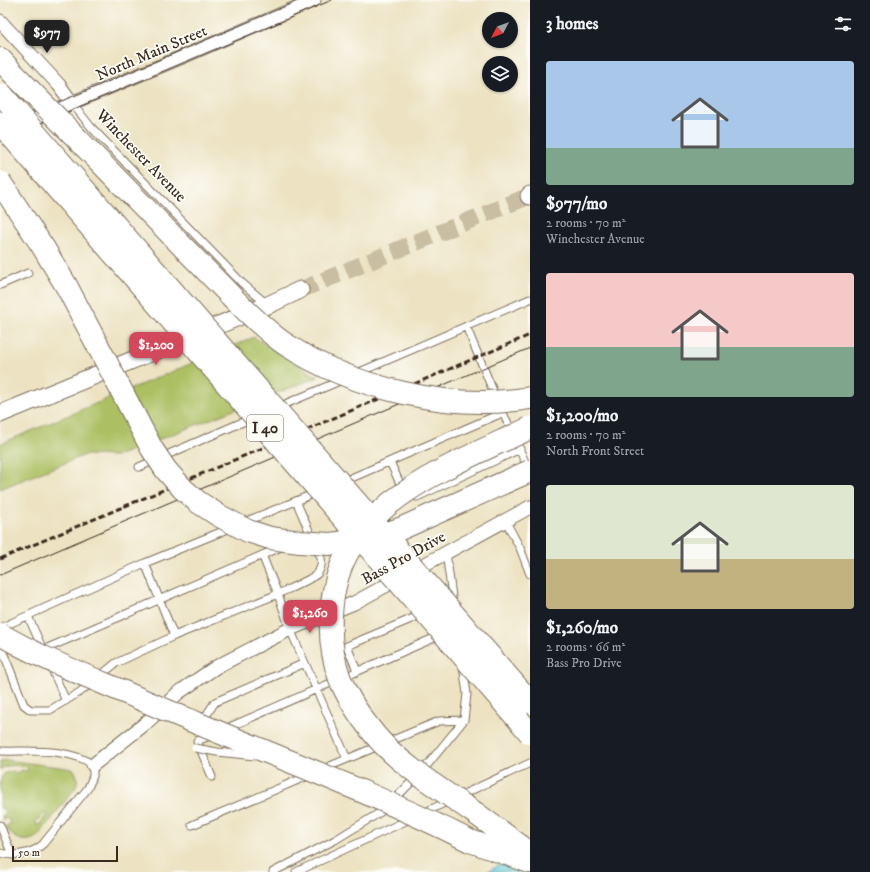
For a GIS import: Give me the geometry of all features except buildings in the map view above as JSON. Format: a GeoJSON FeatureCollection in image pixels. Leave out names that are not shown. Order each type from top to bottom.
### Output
{"type":"FeatureCollection","features":[{"type":"Feature","properties":{"kind":"highway"},"geometry":{"type":"LineString","coordinates":[[0,59],[234,300],[265,328],[285,343],[317,363],[340,373],[373,385],[406,394],[438,399],[493,402],[530,398]]}},
{"type":"Feature","properties":{"kind":"highway","name":"I 40"},"geometry":{"type":"LineString","coordinates":[[0,93],[530,702]]}},
{"type":"Feature","properties":{"kind":"highway","name":"I 40"},"geometry":{"type":"LineString","coordinates":[[0,123],[530,733]]}},
{"type":"Feature","properties":{"kind":"highway"},"geometry":{"type":"LineString","coordinates":[[0,182],[43,247],[67,287],[152,449],[166,470],[183,489],[198,502],[218,515],[248,531],[270,538],[329,544],[367,540],[400,529],[530,472]]}},
{"type":"Feature","properties":{"kind":"highway"},"geometry":{"type":"LineString","coordinates":[[530,428],[455,464],[414,487],[389,505],[369,523],[350,548],[341,567],[335,586],[331,608],[330,626],[335,662],[340,679],[348,696],[375,735],[409,766],[530,853]]}},
{"type":"Feature","properties":{"kind":"highway"},"geometry":{"type":"LineString","coordinates":[[0,634],[38,655],[184,719],[286,760],[435,824],[470,841],[530,862]]}},
{"type":"Feature","properties":{"kind":"street","name":"North Main Street"},"geometry":{"type":"LineString","coordinates":[[0,133],[314,0]]}},
{"type":"Feature","properties":{"kind":"street","name":"Winchester Avenue"},"geometry":{"type":"LineString","coordinates":[[0,21],[59,85],[72,103]]}},
{"type":"Feature","properties":{"kind":"street"},"geometry":{"type":"LineString","coordinates":[[0,414],[268,305],[300,290]]}},
{"type":"Feature","properties":{"kind":"street","name":"Bass Pro Drive"},"geometry":{"type":"LineString","coordinates":[[93,765],[146,723],[178,693],[216,667],[290,629],[354,603],[530,507]]}},
{"type":"Feature","properties":{"kind":"lane","name":"Winchester Avenue"},"geometry":{"type":"LineString","coordinates":[[72,103],[91,127],[242,283],[268,305]]}},
{"type":"Feature","properties":{"kind":"lane"},"geometry":{"type":"LineString","coordinates":[[0,285],[28,273]]}},
{"type":"Feature","properties":{"kind":"lane"},"geometry":{"type":"LineString","coordinates":[[270,411],[530,299]]}},
{"type":"Feature","properties":{"kind":"lane"},"geometry":{"type":"LineString","coordinates":[[466,326],[502,413],[530,472]]}},
{"type":"Feature","properties":{"kind":"lane"},"geometry":{"type":"LineString","coordinates":[[332,486],[502,413]]}},
{"type":"Feature","properties":{"kind":"lane"},"geometry":{"type":"LineString","coordinates":[[139,467],[263,414]]}},
{"type":"Feature","properties":{"kind":"lane"},"geometry":{"type":"LineString","coordinates":[[390,462],[408,500],[520,449]]}},
{"type":"Feature","properties":{"kind":"lane"},"geometry":{"type":"LineString","coordinates":[[0,628],[145,563],[325,489]]}},
{"type":"Feature","properties":{"kind":"lane"},"geometry":{"type":"LineString","coordinates":[[0,644],[24,705],[31,710],[50,710],[80,692],[116,663],[174,636],[278,594],[312,578],[319,572],[322,562],[296,501]]}},
{"type":"Feature","properties":{"kind":"lane"},"geometry":{"type":"LineString","coordinates":[[505,520],[520,548],[530,574]]}},
{"type":"Feature","properties":{"kind":"lane"},"geometry":{"type":"LineString","coordinates":[[43,650],[311,534]]}},
{"type":"Feature","properties":{"kind":"lane"},"geometry":{"type":"LineString","coordinates":[[446,552],[458,628]]}},
{"type":"Feature","properties":{"kind":"lane"},"geometry":{"type":"LineString","coordinates":[[262,555],[290,629],[347,759]]}},
{"type":"Feature","properties":{"kind":"lane"},"geometry":{"type":"LineString","coordinates":[[145,563],[174,636]]}},
{"type":"Feature","properties":{"kind":"lane"},"geometry":{"type":"LineString","coordinates":[[357,671],[347,646],[453,601]]}},
{"type":"Feature","properties":{"kind":"lane"},"geometry":{"type":"LineString","coordinates":[[28,616],[66,701]]}},
{"type":"Feature","properties":{"kind":"lane"},"geometry":{"type":"LineString","coordinates":[[196,745],[316,689],[450,631]]}},
{"type":"Feature","properties":{"kind":"lane"},"geometry":{"type":"LineString","coordinates":[[273,872],[335,840],[384,810],[425,768],[464,720],[467,694],[460,641]]}},
{"type":"Feature","properties":{"kind":"lane"},"geometry":{"type":"LineString","coordinates":[[212,777],[196,745],[204,718],[215,702],[305,663]]}},
{"type":"Feature","properties":{"kind":"lane"},"geometry":{"type":"LineString","coordinates":[[192,825],[439,721],[464,720]]}},
{"type":"Feature","properties":{"kind":"lane"},"geometry":{"type":"LineString","coordinates":[[196,745],[217,752],[286,760]]}},
{"type":"Feature","properties":{"kind":"lane"},"geometry":{"type":"LineString","coordinates":[[0,751],[71,754],[80,756],[93,765],[93,776],[88,788],[37,850],[29,853],[12,855],[0,853]]}},
{"type":"Feature","properties":{"kind":"lane"},"geometry":{"type":"LineString","coordinates":[[296,872],[530,763]]}},
{"type":"Feature","properties":{"kind":"lane"},"geometry":{"type":"LineString","coordinates":[[0,824],[12,855]]}},
{"type":"Feature","properties":{"kind":"green space"},"geometry":{"type":"Polygon","coordinates":[[[254,337],[318,377],[117,456],[85,455],[0,489],[0,444],[254,337]]]}},
{"type":"Feature","properties":{"kind":"green space"},"geometry":{"type":"Polygon","coordinates":[[[6,760],[67,768],[74,770],[76,774],[76,787],[40,834],[35,838],[30,840],[21,840],[12,835],[6,826],[10,824],[9,820],[6,818],[3,820],[2,816],[6,814],[3,808],[0,808],[1,778],[5,773],[13,771],[16,773],[21,770],[27,771],[28,769],[26,766],[12,765],[6,766],[0,770],[0,762],[6,760]],[[45,813],[36,822],[36,825],[40,824],[46,816],[45,813]]]}},
{"type":"Feature","properties":{"kind":"water"},"geometry":{"type":"Polygon","coordinates":[[[530,847],[530,872],[487,872],[530,847]]]}},
{"type":"Feature","properties":{"kind":"tunnel"},"geometry":{"type":"LineString","coordinates":[[300,290],[529,196]]}},
{"type":"Feature","properties":{"kind":"tram line"},"geometry":{"type":"LineString","coordinates":[[0,126],[300,0]]}},
{"type":"Feature","properties":{"kind":"tram line"},"geometry":{"type":"LineString","coordinates":[[0,140],[332,0]]}},
{"type":"Feature","properties":{"kind":"tram line"},"geometry":{"type":"LineString","coordinates":[[0,575],[530,348]]}},
{"type":"Feature","properties":{"kind":"railway"},"geometry":{"type":"LineString","coordinates":[[0,559],[530,335]]}}]}
